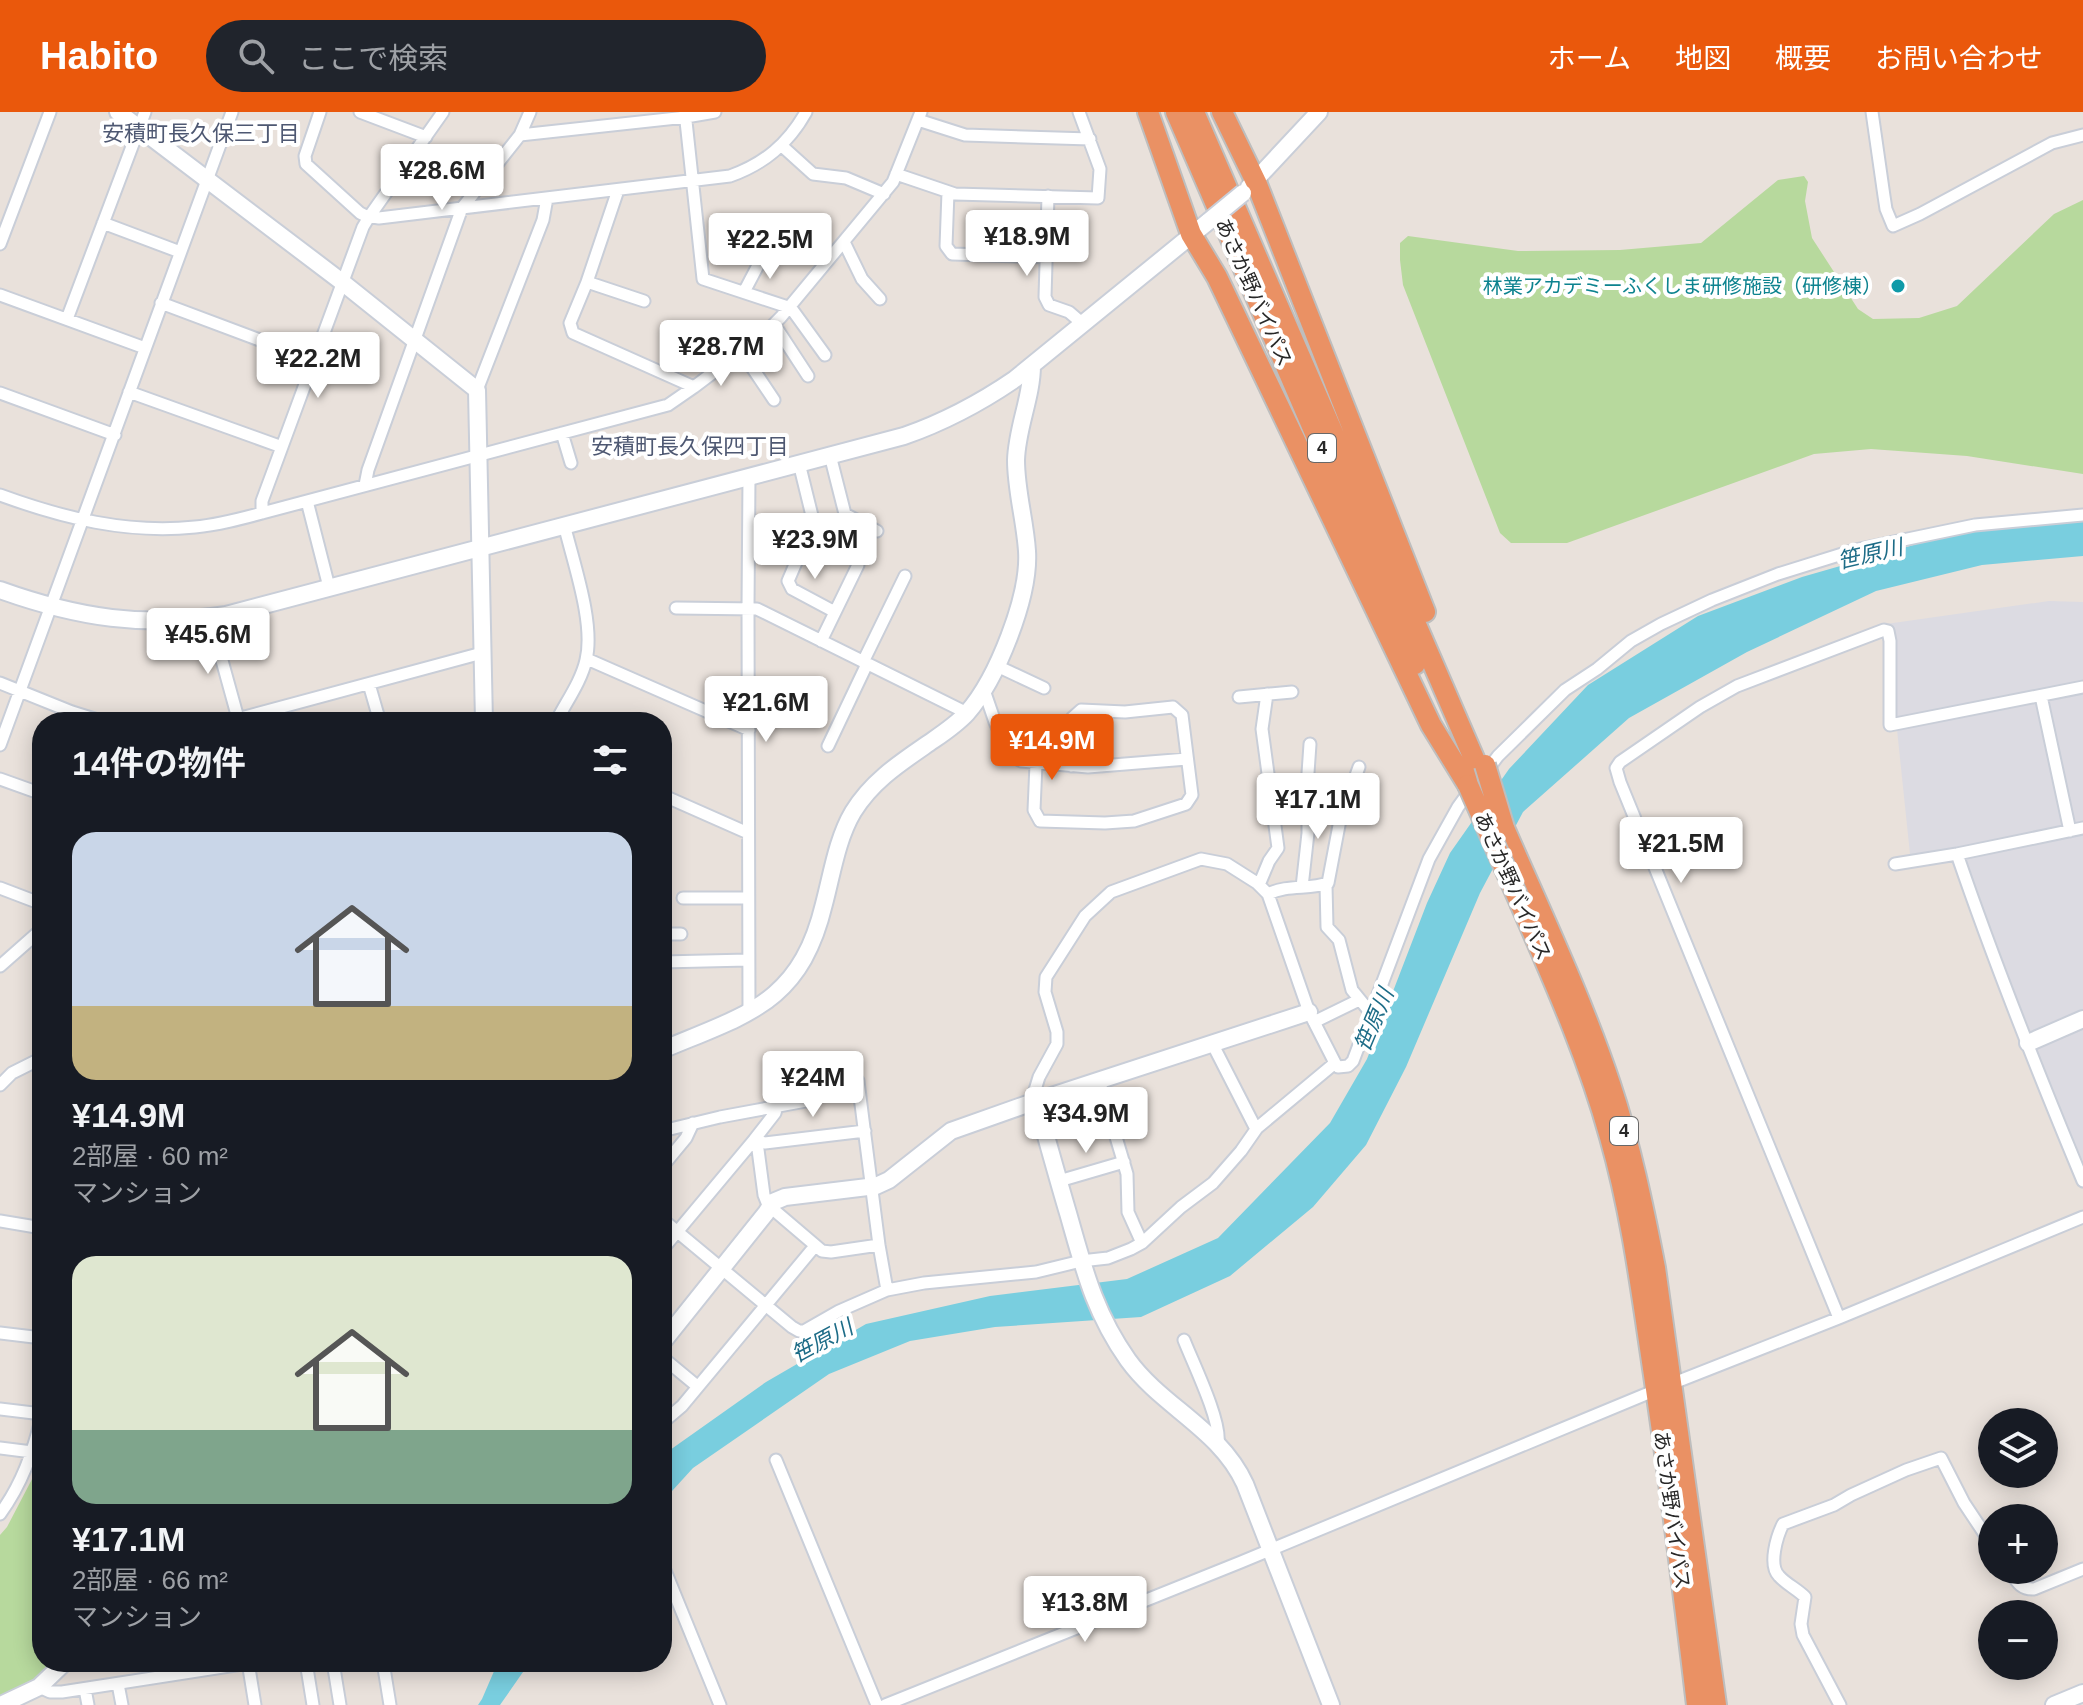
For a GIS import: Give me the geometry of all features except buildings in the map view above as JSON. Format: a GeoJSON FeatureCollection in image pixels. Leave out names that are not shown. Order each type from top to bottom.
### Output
{"type":"FeatureCollection","features":[{"type":"Feature","properties":{"kind":"highway"},"geometry":{"type":"LineString","coordinates":[[1148,112],[1191,234],[1217,277],[1431,725],[1477,773]]}},
{"type":"Feature","properties":{"kind":"highway","name":"あさか野バイパス"},"geometry":{"type":"LineString","coordinates":[[1176,112],[1439,722],[1477,773],[1504,828],[1526,898]]}},
{"type":"Feature","properties":{"kind":"highway","name":"あさか野バイパス"},"geometry":{"type":"LineString","coordinates":[[1194,112],[1477,773],[1526,898],[1610,1137],[1664,1387],[1716,1705]]}},
{"type":"Feature","properties":{"kind":"highway"},"geometry":{"type":"LineString","coordinates":[[1222,112],[1477,773]]}},
{"type":"Feature","properties":{"kind":"highway","name":"あさか野バイパス"},"geometry":{"type":"LineString","coordinates":[[1664,1387],[1675,1524],[1697,1705]]}},
{"type":"Feature","properties":{"kind":"street"},"geometry":{"type":"LineString","coordinates":[[0,244],[50,112]]}},
{"type":"Feature","properties":{"kind":"street"},"geometry":{"type":"LineString","coordinates":[[118,112],[142,120],[208,180],[477,390]]}},
{"type":"Feature","properties":{"kind":"street"},"geometry":{"type":"LineString","coordinates":[[0,745],[232,112]]}},
{"type":"Feature","properties":{"kind":"street"},"geometry":{"type":"LineString","coordinates":[[320,112],[305,156],[306,164],[357,211],[369,217],[385,218],[717,178],[741,172],[759,164],[782,146],[806,112]]}},
{"type":"Feature","properties":{"kind":"street"},"geometry":{"type":"LineString","coordinates":[[360,112],[426,137]]}},
{"type":"Feature","properties":{"kind":"street"},"geometry":{"type":"LineString","coordinates":[[262,513],[262,501],[369,217],[443,112]]}},
{"type":"Feature","properties":{"kind":"street"},"geometry":{"type":"LineString","coordinates":[[365,485],[462,208],[520,135],[530,112]]}},
{"type":"Feature","properties":{"kind":"street"},"geometry":{"type":"LineString","coordinates":[[520,135],[715,112]]}},
{"type":"Feature","properties":{"kind":"street"},"geometry":{"type":"LineString","coordinates":[[896,174],[948,192],[1098,198],[1100,169],[1079,112]]}},
{"type":"Feature","properties":{"kind":"street"},"geometry":{"type":"LineString","coordinates":[[0,590],[50,607],[88,615],[164,621],[210,617],[243,611],[904,436],[935,424],[993,393],[1032,365],[1249,187],[1319,112]]}},
{"type":"Feature","properties":{"kind":"street"},"geometry":{"type":"LineString","coordinates":[[1872,112],[1886,209],[1893,226],[2052,143],[2083,135]]}},
{"type":"Feature","properties":{"kind":"street"},"geometry":{"type":"LineString","coordinates":[[686,114],[703,279],[789,307],[825,355]]}},
{"type":"Feature","properties":{"kind":"street"},"geometry":{"type":"LineString","coordinates":[[0,495],[83,521],[118,527],[177,528],[220,523],[660,407],[675,401],[774,324],[884,194],[896,174],[920,116],[965,135],[1090,139]]}},
{"type":"Feature","properties":{"kind":"street"},"geometry":{"type":"LineString","coordinates":[[67,319],[142,120]]}},
{"type":"Feature","properties":{"kind":"street"},"geometry":{"type":"LineString","coordinates":[[782,146],[813,174],[846,178],[884,194]]}},
{"type":"Feature","properties":{"kind":"street"},"geometry":{"type":"LineString","coordinates":[[618,190],[570,323],[573,333],[694,387]]}},
{"type":"Feature","properties":{"kind":"street"},"geometry":{"type":"LineString","coordinates":[[948,192],[946,246],[952,254],[1046,257]]}},
{"type":"Feature","properties":{"kind":"street"},"geometry":{"type":"LineString","coordinates":[[1048,196],[1044,295],[1048,303],[1069,312],[1083,324]]}},
{"type":"Feature","properties":{"kind":"street"},"geometry":{"type":"LineString","coordinates":[[484,712],[477,390],[543,220],[547,198]]}},
{"type":"Feature","properties":{"kind":"street"},"geometry":{"type":"LineString","coordinates":[[103,223],[180,252]]}},
{"type":"Feature","properties":{"kind":"street"},"geometry":{"type":"LineString","coordinates":[[844,242],[862,279],[880,299]]}},
{"type":"Feature","properties":{"kind":"street"},"geometry":{"type":"LineString","coordinates":[[744,292],[765,252]]}},
{"type":"Feature","properties":{"kind":"street"},"geometry":{"type":"LineString","coordinates":[[587,282],[644,301]]}},
{"type":"Feature","properties":{"kind":"street"},"geometry":{"type":"LineString","coordinates":[[0,295],[145,348]]}},
{"type":"Feature","properties":{"kind":"street"},"geometry":{"type":"LineString","coordinates":[[161,303],[313,360]]}},
{"type":"Feature","properties":{"kind":"street"},"geometry":{"type":"LineString","coordinates":[[774,324],[808,376]]}},
{"type":"Feature","properties":{"kind":"street"},"geometry":{"type":"LineString","coordinates":[[741,351],[774,400]]}},
{"type":"Feature","properties":{"kind":"street"},"geometry":{"type":"LineString","coordinates":[[672,1046],[749,1012],[789,981],[807,955],[817,931],[844,831],[861,801],[890,770],[951,728],[967,713],[997,666],[1022,596],[1026,572],[1027,550],[1016,457],[1021,422],[1030,394],[1032,365]]}},
{"type":"Feature","properties":{"kind":"street"},"geometry":{"type":"LineString","coordinates":[[129,392],[282,447]]}},
{"type":"Feature","properties":{"kind":"street"},"geometry":{"type":"LineString","coordinates":[[0,393],[115,435]]}},
{"type":"Feature","properties":{"kind":"street"},"geometry":{"type":"LineString","coordinates":[[562,433],[571,463]]}},
{"type":"Feature","properties":{"kind":"street"},"geometry":{"type":"LineString","coordinates":[[830,455],[845,514],[877,531]]}},
{"type":"Feature","properties":{"kind":"street"},"geometry":{"type":"LineString","coordinates":[[799,463],[818,538]]}},
{"type":"Feature","properties":{"kind":"street"},"geometry":{"type":"LineString","coordinates":[[749,477],[749,1012]]}},
{"type":"Feature","properties":{"kind":"street"},"geometry":{"type":"LineString","coordinates":[[307,501],[329,587]]}},
{"type":"Feature","properties":{"kind":"street"},"geometry":{"type":"LineString","coordinates":[[1267,694],[1262,729],[1278,848],[1269,861],[1264,890],[1312,1017],[1335,1063],[1342,1068],[1353,1061],[1429,859],[1458,807],[1498,756],[1565,690],[1631,641],[1661,624],[1778,574],[1855,550],[1975,525],[2083,515]]}},
{"type":"Feature","properties":{"kind":"street"},"geometry":{"type":"LineString","coordinates":[[561,712],[587,659],[589,626],[564,524]]}},
{"type":"Feature","properties":{"kind":"street"},"geometry":{"type":"LineString","coordinates":[[821,641],[858,565],[855,556],[812,536],[806,539],[788,581],[792,589],[835,612]]}},
{"type":"Feature","properties":{"kind":"street"},"geometry":{"type":"LineString","coordinates":[[828,746],[905,576]]}},
{"type":"Feature","properties":{"kind":"street"},"geometry":{"type":"LineString","coordinates":[[676,608],[757,609],[967,713]]}},
{"type":"Feature","properties":{"kind":"street"},"geometry":{"type":"LineString","coordinates":[[210,617],[233,712]]}},
{"type":"Feature","properties":{"kind":"street"},"geometry":{"type":"LineString","coordinates":[[1839,1318],[1616,768],[1620,762],[1700,707],[1737,686],[1884,630],[1888,631],[1890,641],[1890,725],[2083,687]]}},
{"type":"Feature","properties":{"kind":"street"},"geometry":{"type":"LineString","coordinates":[[268,712],[482,653]]}},
{"type":"Feature","properties":{"kind":"street"},"geometry":{"type":"LineString","coordinates":[[587,659],[749,730]]}},
{"type":"Feature","properties":{"kind":"street"},"geometry":{"type":"LineString","coordinates":[[997,666],[1044,688]]}},
{"type":"Feature","properties":{"kind":"street"},"geometry":{"type":"LineString","coordinates":[[0,683],[72,712]]}},
{"type":"Feature","properties":{"kind":"street"},"geometry":{"type":"LineString","coordinates":[[369,684],[377,712]]}},
{"type":"Feature","properties":{"kind":"street"},"geometry":{"type":"LineString","coordinates":[[984,690],[1010,754],[1021,761],[1106,766],[1187,759]]}},
{"type":"Feature","properties":{"kind":"street"},"geometry":{"type":"LineString","coordinates":[[1239,697],[1292,692]]}},
{"type":"Feature","properties":{"kind":"street"},"geometry":{"type":"LineString","coordinates":[[2041,696],[2070,831]]}},
{"type":"Feature","properties":{"kind":"street"},"geometry":{"type":"LineString","coordinates":[[1036,764],[1034,810],[1040,821],[1134,821],[1188,802],[1192,795],[1182,715],[1173,707],[1125,712],[1083,710],[1072,718],[1071,766]]}},
{"type":"Feature","properties":{"kind":"street"},"geometry":{"type":"LineString","coordinates":[[1302,887],[1308,833],[1310,744]]}},
{"type":"Feature","properties":{"kind":"street"},"geometry":{"type":"LineString","coordinates":[[1359,767],[1340,820],[1330,878],[1326,885],[1327,927],[1339,940],[1350,987],[1370,1012]]}},
{"type":"Feature","properties":{"kind":"street"},"geometry":{"type":"LineString","coordinates":[[0,779],[32,790]]}},
{"type":"Feature","properties":{"kind":"street"},"geometry":{"type":"LineString","coordinates":[[672,799],[748,833]]}},
{"type":"Feature","properties":{"kind":"street"},"geometry":{"type":"LineString","coordinates":[[1895,864],[2083,828]]}},
{"type":"Feature","properties":{"kind":"street"},"geometry":{"type":"LineString","coordinates":[[1957,854],[2011,1005],[2083,1181]]}},
{"type":"Feature","properties":{"kind":"street"},"geometry":{"type":"LineString","coordinates":[[1326,885],[1264,890],[1227,864],[1201,859],[1111,892],[1085,916],[1046,977],[1045,992],[1057,1032],[1057,1044],[1035,1090],[1085,1276],[1103,1320],[1130,1363],[1155,1390],[1218,1442],[1242,1476],[1331,1705]]}},
{"type":"Feature","properties":{"kind":"street"},"geometry":{"type":"LineString","coordinates":[[0,888],[32,900]]}},
{"type":"Feature","properties":{"kind":"street"},"geometry":{"type":"LineString","coordinates":[[683,898],[748,898]]}},
{"type":"Feature","properties":{"kind":"street"},"geometry":{"type":"LineString","coordinates":[[672,934],[681,934]]}},
{"type":"Feature","properties":{"kind":"street"},"geometry":{"type":"LineString","coordinates":[[0,966],[32,938]]}},
{"type":"Feature","properties":{"kind":"street"},"geometry":{"type":"LineString","coordinates":[[672,962],[748,960]]}},
{"type":"Feature","properties":{"kind":"street"},"geometry":{"type":"LineString","coordinates":[[672,1331],[773,1202],[785,1197],[872,1188],[889,1180],[951,1131],[1212,1043],[1312,1017],[1359,1000]]}},
{"type":"Feature","properties":{"kind":"street"},"geometry":{"type":"LineString","coordinates":[[2028,1043],[2083,1019]]}},
{"type":"Feature","properties":{"kind":"street"},"geometry":{"type":"LineString","coordinates":[[1212,1043],[1256,1129]]}},
{"type":"Feature","properties":{"kind":"street"},"geometry":{"type":"LineString","coordinates":[[0,1085],[12,1073],[32,1063]]}},
{"type":"Feature","properties":{"kind":"street"},"geometry":{"type":"LineString","coordinates":[[672,1228],[721,1270],[801,1331],[887,1290],[924,1283],[1036,1272],[1117,1255],[1142,1243],[1213,1183],[1256,1129],[1335,1063]]}},
{"type":"Feature","properties":{"kind":"street"},"geometry":{"type":"LineString","coordinates":[[672,1128],[806,1101],[831,1080],[849,1076],[859,1083],[887,1290]]}},
{"type":"Feature","properties":{"kind":"street"},"geometry":{"type":"LineString","coordinates":[[1099,1080],[1128,1180],[1128,1212],[1142,1243]]}},
{"type":"Feature","properties":{"kind":"street"},"geometry":{"type":"LineString","coordinates":[[672,1238],[756,1141],[777,1106]]}},
{"type":"Feature","properties":{"kind":"street"},"geometry":{"type":"LineString","coordinates":[[672,1155],[693,1123]]}},
{"type":"Feature","properties":{"kind":"street"},"geometry":{"type":"LineString","coordinates":[[756,1141],[765,1143],[865,1131]]}},
{"type":"Feature","properties":{"kind":"street"},"geometry":{"type":"LineString","coordinates":[[756,1141],[764,1195],[770,1208],[815,1246],[827,1252],[879,1245]]}},
{"type":"Feature","properties":{"kind":"street"},"geometry":{"type":"LineString","coordinates":[[1059,1181],[1124,1162]]}},
{"type":"Feature","properties":{"kind":"street"},"geometry":{"type":"LineString","coordinates":[[885,1705],[2083,1217]]}},
{"type":"Feature","properties":{"kind":"street"},"geometry":{"type":"LineString","coordinates":[[0,1221],[32,1226]]}},
{"type":"Feature","properties":{"kind":"street"},"geometry":{"type":"LineString","coordinates":[[672,1414],[815,1246]]}},
{"type":"Feature","properties":{"kind":"street"},"geometry":{"type":"LineString","coordinates":[[0,1333],[32,1337]]}},
{"type":"Feature","properties":{"kind":"street"},"geometry":{"type":"LineString","coordinates":[[1184,1340],[1219,1435],[1218,1442]]}},
{"type":"Feature","properties":{"kind":"street"},"geometry":{"type":"LineString","coordinates":[[672,1365],[697,1386]]}},
{"type":"Feature","properties":{"kind":"street"},"geometry":{"type":"LineString","coordinates":[[0,1409],[32,1414]]}},
{"type":"Feature","properties":{"kind":"street"},"geometry":{"type":"LineString","coordinates":[[0,1448],[32,1452],[18,1486],[0,1514]]}},
{"type":"Feature","properties":{"kind":"street"},"geometry":{"type":"LineString","coordinates":[[1840,1705],[1803,1635],[1801,1624],[1805,1597],[1775,1571],[1774,1558],[1782,1525],[1834,1505],[1906,1470],[1941,1458],[1978,1524]]}},
{"type":"Feature","properties":{"kind":"street"},"geometry":{"type":"LineString","coordinates":[[776,1460],[877,1705]]}},
{"type":"Feature","properties":{"kind":"street"},"geometry":{"type":"LineString","coordinates":[[2058,1579],[2083,1569]]}},
{"type":"Feature","properties":{"kind":"street"},"geometry":{"type":"LineString","coordinates":[[2019,1584],[2029,1590],[2044,1584]]}},
{"type":"Feature","properties":{"kind":"street"},"geometry":{"type":"LineString","coordinates":[[672,1587],[720,1705]]}},
{"type":"Feature","properties":{"kind":"street"},"geometry":{"type":"LineString","coordinates":[[1,1705],[39,1687],[55,1672]]}},
{"type":"Feature","properties":{"kind":"street"},"geometry":{"type":"LineString","coordinates":[[39,1687],[55,1693],[189,1672]]}},
{"type":"Feature","properties":{"kind":"street"},"geometry":{"type":"LineString","coordinates":[[250,1672],[255,1705]]}},
{"type":"Feature","properties":{"kind":"street"},"geometry":{"type":"LineString","coordinates":[[308,1672],[313,1705]]}},
{"type":"Feature","properties":{"kind":"street"},"geometry":{"type":"LineString","coordinates":[[335,1672],[340,1705]]}},
{"type":"Feature","properties":{"kind":"street"},"geometry":{"type":"LineString","coordinates":[[385,1672],[390,1705]]}},
{"type":"Feature","properties":{"kind":"street"},"geometry":{"type":"LineString","coordinates":[[118,1684],[122,1705]]}},
{"type":"Feature","properties":{"kind":"street"},"geometry":{"type":"LineString","coordinates":[[85,1689],[88,1705]]}},
{"type":"Feature","properties":{"kind":"street"},"geometry":{"type":"LineString","coordinates":[[2054,1705],[2083,1693]]}},
{"type":"Feature","properties":{"kind":"shaded area"},"geometry":{"type":"Polygon","coordinates":[[[2049,601],[2083,602],[2083,1161],[1947,852],[1910,854],[1886,624],[2049,601]]]}},
{"type":"Feature","properties":{"kind":"green space"},"geometry":{"type":"Polygon","coordinates":[[[1804,176],[1808,182],[1805,201],[1812,238],[1858,309],[1873,319],[1919,318],[1957,306],[2054,214],[2083,200],[2083,474],[1967,456],[1871,449],[1814,454],[1567,543],[1511,543],[1500,533],[1403,285],[1400,243],[1408,236],[1518,251],[1620,250],[1701,243],[1778,180],[1804,176]]]}},
{"type":"Feature","properties":{"kind":"green space"},"geometry":{"type":"Polygon","coordinates":[[[32,1479],[32,1672],[47,1672],[33,1684],[0,1699],[0,1535],[32,1479]]]}},
{"type":"Feature","properties":{"kind":"water"},"geometry":{"type":"Polygon","coordinates":[[[2083,515],[2083,556],[1982,565],[1876,591],[1747,652],[1629,718],[1523,812],[1480,893],[1406,1067],[1366,1145],[1313,1207],[1230,1276],[1141,1317],[995,1327],[910,1341],[829,1374],[693,1468],[672,1491],[672,1449],[766,1382],[866,1324],[990,1296],[1127,1279],[1218,1238],[1330,1123],[1367,1059],[1427,903],[1450,853],[1509,769],[1588,685],[1698,616],[1802,577],[1969,529],[2083,515]]]}},
{"type":"Feature","properties":{"kind":"water"},"geometry":{"type":"Polygon","coordinates":[[[494,1672],[523,1672],[500,1705],[478,1705],[494,1672]]]}},
{"type":"Feature","properties":{"kind":"place","name":"林業アカデミーふくしま研修施設（研修棟）"},"geometry":{"type":"Point","coordinates":[1898,286]}},
{"type":"Feature","properties":{"kind":"district","name":"安積町長久保三丁目"},"geometry":{"type":"Point","coordinates":[201,133]}},
{"type":"Feature","properties":{"kind":"district","name":"安積町長久保四丁目"},"geometry":{"type":"Point","coordinates":[690,446]}},
{"type":"Feature","properties":{"kind":"water label","name":"笹原川"},"geometry":{"type":"Point","coordinates":[1870,554]}},
{"type":"Feature","properties":{"kind":"water label","name":"笹原川"},"geometry":{"type":"Point","coordinates":[1374,1020]}},
{"type":"Feature","properties":{"kind":"water label","name":"笹原川"},"geometry":{"type":"Point","coordinates":[822,1341]}}]}
